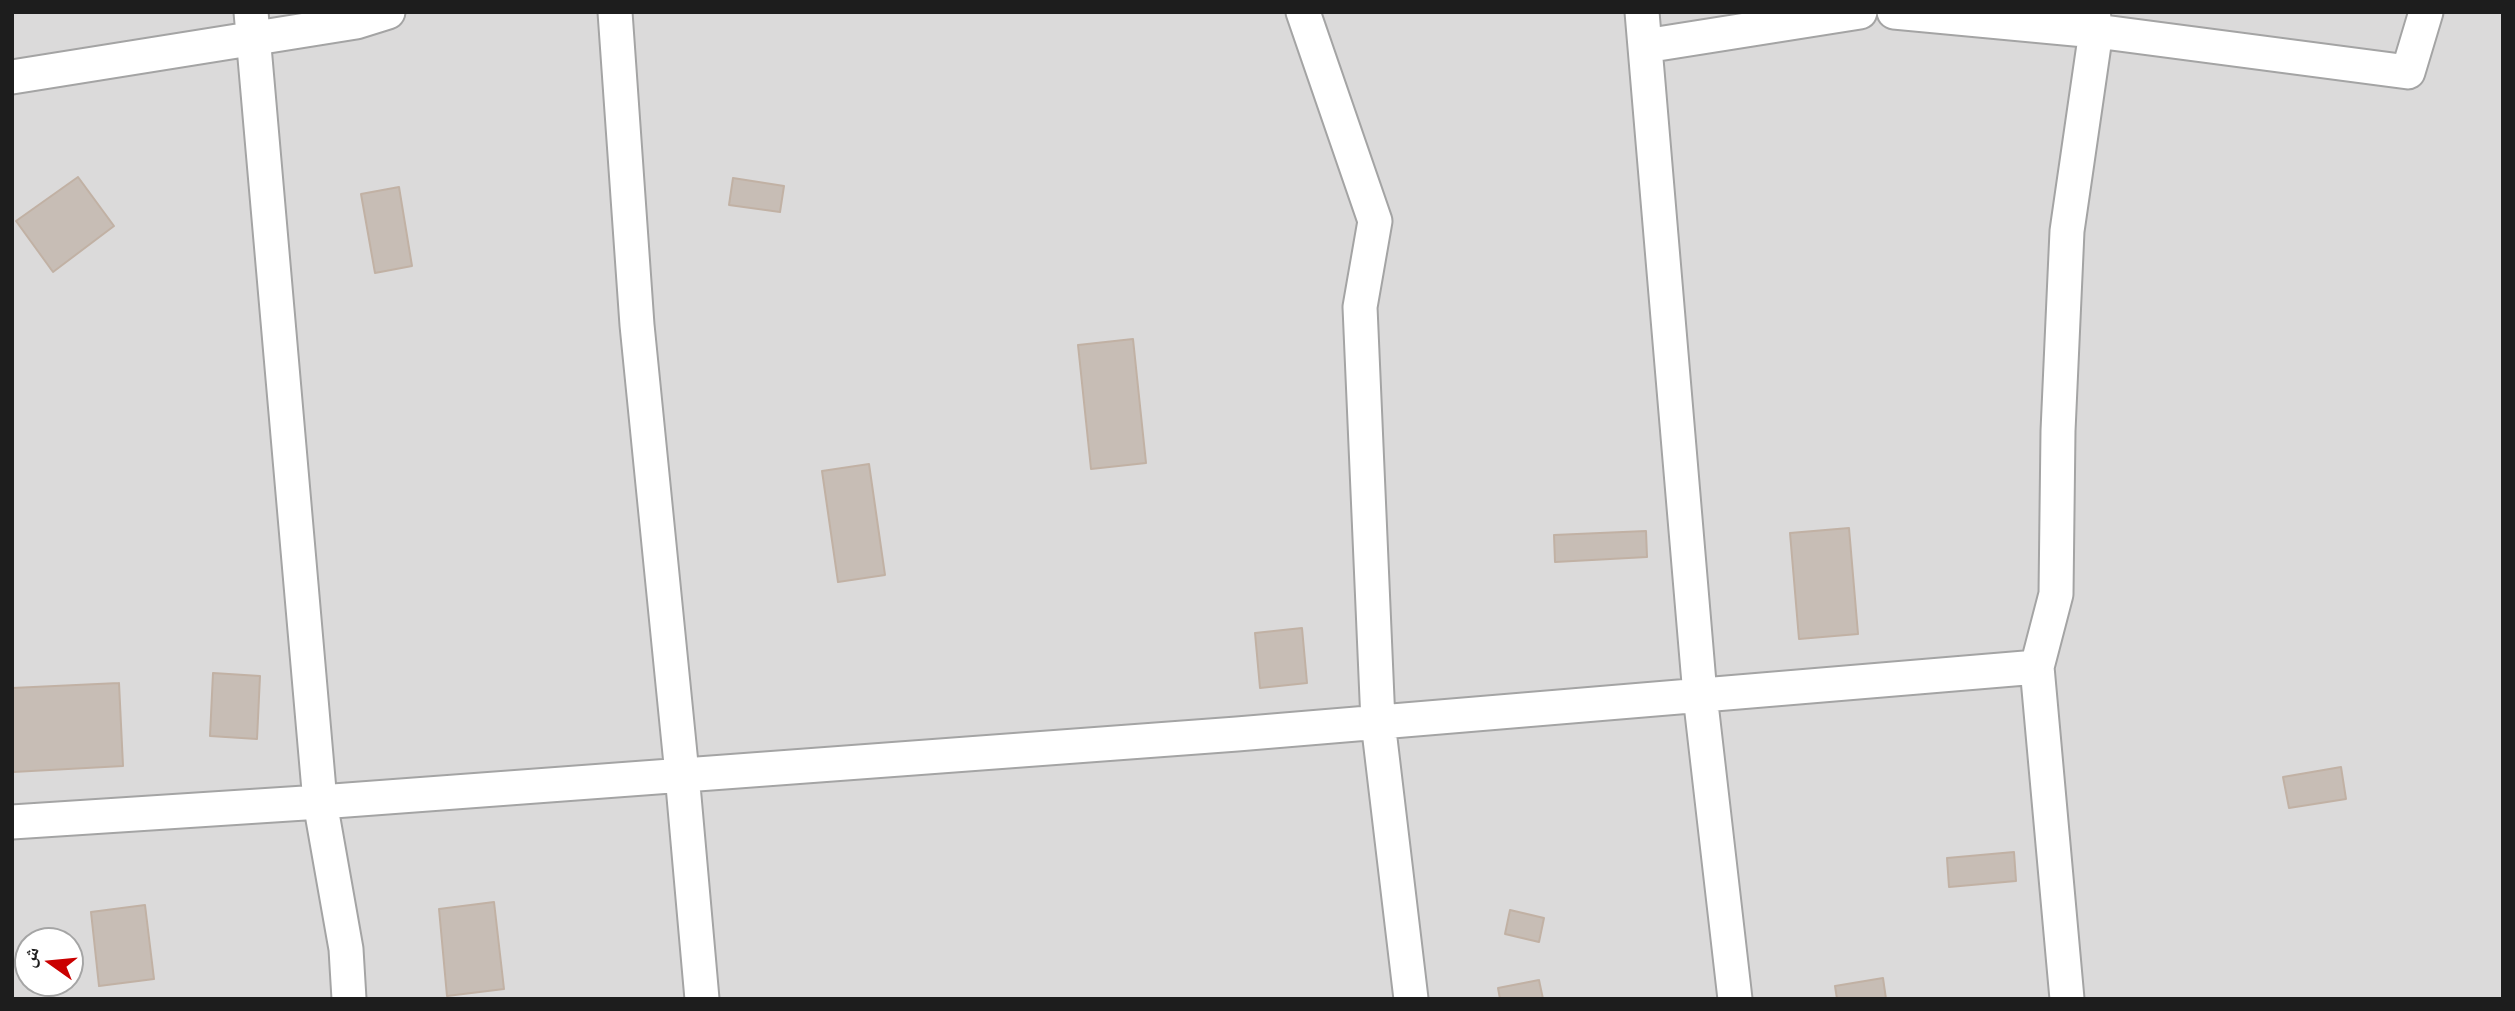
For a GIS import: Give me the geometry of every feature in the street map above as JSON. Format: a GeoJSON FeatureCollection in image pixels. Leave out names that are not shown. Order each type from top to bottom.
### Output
{"type":"FeatureCollection","features":[{"type":"Feature","properties":{"kind":"street"},"geometry":{"type":"LineString","coordinates":[[12,77],[252,25],[356,22],[388,12]]}},
{"type":"Feature","properties":{"kind":"street"},"geometry":{"type":"LineString","coordinates":[[615,12],[637,325],[702,999]]}},
{"type":"Feature","properties":{"kind":"street"},"geometry":{"type":"LineString","coordinates":[[1303,12],[1375,221],[1360,307],[1378,722],[1411,999]]}},
{"type":"Feature","properties":{"kind":"street"},"geometry":{"type":"LineString","coordinates":[[1642,12],[1700,695],[1735,999]]}},
{"type":"Feature","properties":{"kind":"street"},"geometry":{"type":"LineString","coordinates":[[1645,46],[1860,12]]}},
{"type":"Feature","properties":{"kind":"street"},"geometry":{"type":"LineString","coordinates":[[1894,12],[2095,21],[2408,72],[2426,12]]}},
{"type":"Feature","properties":{"kind":"street"},"geometry":{"type":"LineString","coordinates":[[2067,999],[2037,667],[2056,594],[2058,431],[2067,230],[2095,21]]}},
{"type":"Feature","properties":{"kind":"street"},"geometry":{"type":"LineString","coordinates":[[252,25],[320,802],[346,949],[349,999]]}},
{"type":"Feature","properties":{"kind":"street"},"geometry":{"type":"LineString","coordinates":[[12,822],[320,802],[1378,722],[2037,667]]}},
{"type":"Feature","properties":{"kind":"shaded area"},"geometry":{"type":"Polygon","coordinates":[[[12,12],[2503,12],[2503,999],[12,999],[12,12]]]}},
{"type":"Feature","properties":{"kind":"building"},"geometry":{"type":"Polygon","coordinates":[[[78,177],[114,226],[53,272],[16,221],[78,177]]]}},
{"type":"Feature","properties":{"kind":"building"},"geometry":{"type":"Polygon","coordinates":[[[733,178],[784,186],[780,212],[729,205],[733,178]]]}},
{"type":"Feature","properties":{"kind":"building"},"geometry":{"type":"Polygon","coordinates":[[[399,187],[412,266],[375,273],[361,194],[399,187]]]}},
{"type":"Feature","properties":{"kind":"building"},"geometry":{"type":"Polygon","coordinates":[[[1133,339],[1146,463],[1091,469],[1078,345],[1133,339]]]}},
{"type":"Feature","properties":{"kind":"building"},"geometry":{"type":"Polygon","coordinates":[[[869,464],[885,575],[838,582],[822,471],[869,464]]]}},
{"type":"Feature","properties":{"kind":"building"},"geometry":{"type":"Polygon","coordinates":[[[1849,528],[1858,634],[1799,639],[1790,533],[1849,528]]]}},
{"type":"Feature","properties":{"kind":"building"},"geometry":{"type":"Polygon","coordinates":[[[1646,531],[1647,557],[1555,562],[1554,535],[1646,531]]]}},
{"type":"Feature","properties":{"kind":"building"},"geometry":{"type":"Polygon","coordinates":[[[1302,628],[1307,683],[1260,688],[1255,633],[1302,628]]]}},
{"type":"Feature","properties":{"kind":"building"},"geometry":{"type":"Polygon","coordinates":[[[213,673],[260,676],[257,739],[210,736],[213,673]]]}},
{"type":"Feature","properties":{"kind":"building"},"geometry":{"type":"Polygon","coordinates":[[[119,683],[123,766],[13,772],[12,688],[119,683]]]}},
{"type":"Feature","properties":{"kind":"building"},"geometry":{"type":"Polygon","coordinates":[[[2341,767],[2346,799],[2289,808],[2283,777],[2341,767]]]}},
{"type":"Feature","properties":{"kind":"building"},"geometry":{"type":"Polygon","coordinates":[[[2014,852],[2016,881],[1949,887],[1947,858],[2014,852]]]}},
{"type":"Feature","properties":{"kind":"building"},"geometry":{"type":"Polygon","coordinates":[[[494,902],[504,989],[447,996],[439,909],[494,902]]]}},
{"type":"Feature","properties":{"kind":"building"},"geometry":{"type":"Polygon","coordinates":[[[145,905],[154,979],[99,986],[91,912],[145,905]]]}},
{"type":"Feature","properties":{"kind":"building"},"geometry":{"type":"Polygon","coordinates":[[[1510,910],[1544,918],[1539,942],[1505,934],[1510,910]]]}},
{"type":"Feature","properties":{"kind":"building"},"geometry":{"type":"Polygon","coordinates":[[[1883,978],[1886,999],[1837,999],[1835,986],[1883,978]]]}},
{"type":"Feature","properties":{"kind":"building"},"geometry":{"type":"Polygon","coordinates":[[[1539,980],[1543,999],[1500,999],[1498,988],[1539,980]]]}}]}
